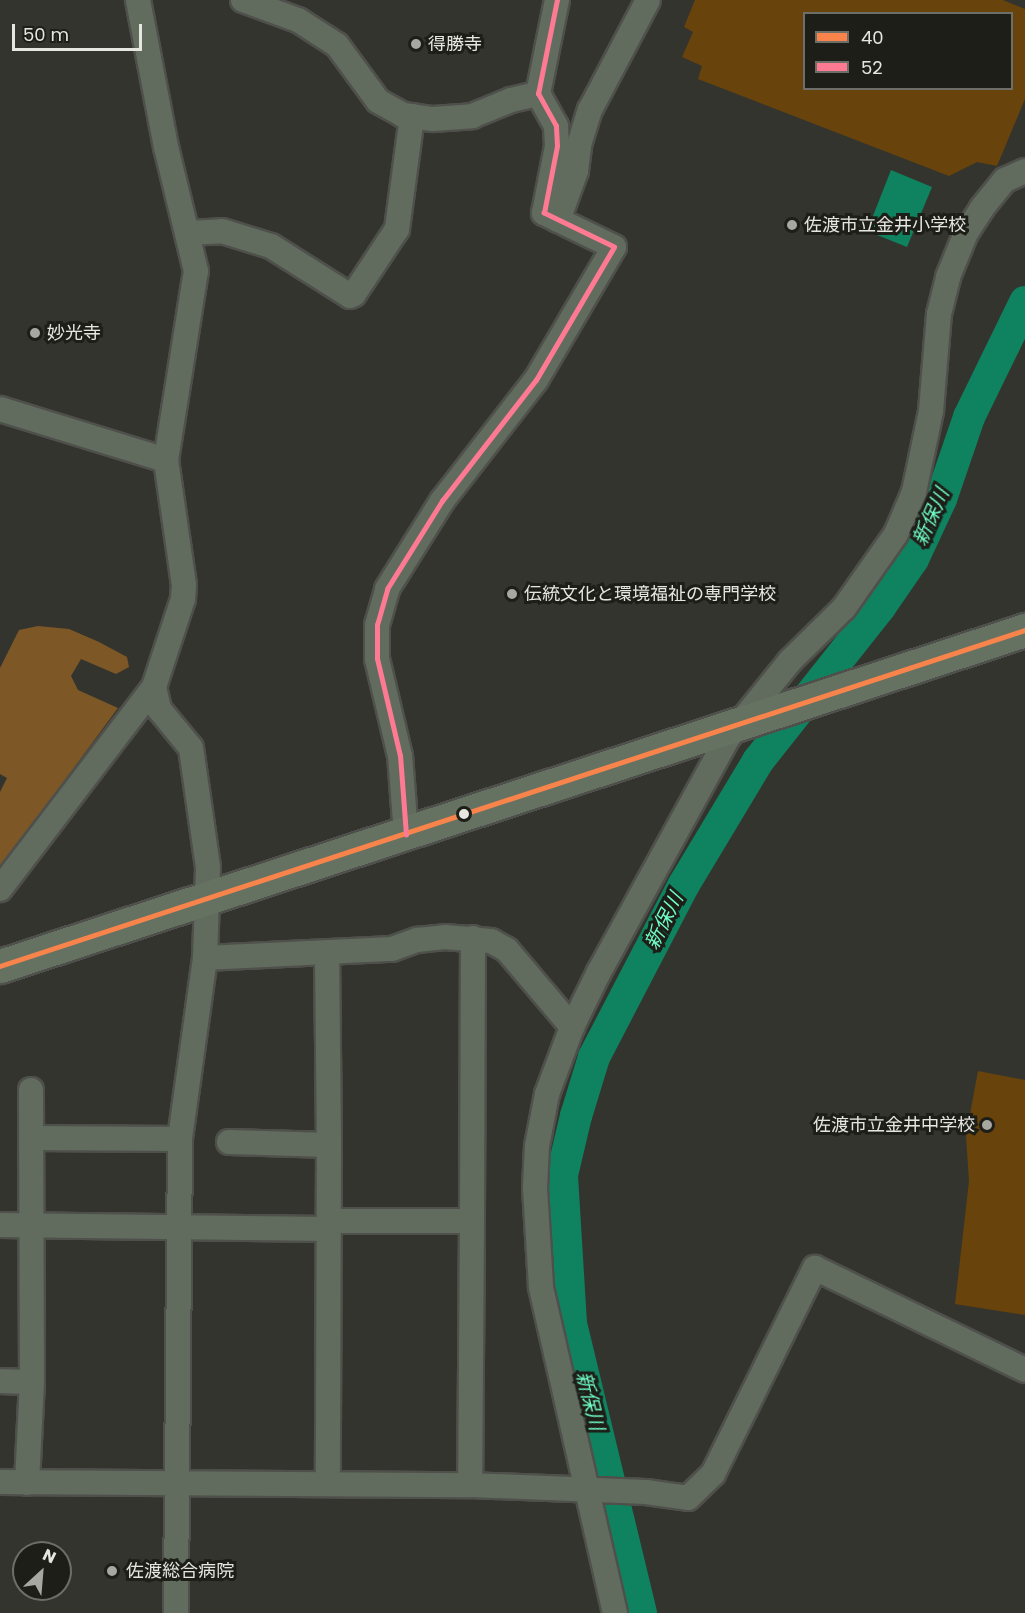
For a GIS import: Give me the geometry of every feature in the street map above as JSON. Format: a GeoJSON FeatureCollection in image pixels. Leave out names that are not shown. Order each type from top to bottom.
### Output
{"type":"FeatureCollection","features":[{"type":"Feature","properties":{"kind":"highway"},"geometry":{"type":"LineString","coordinates":[[0,966],[406,835],[747,720],[1025,630]]}},
{"type":"Feature","properties":{"kind":"street"},"geometry":{"type":"LineString","coordinates":[[0,889],[154,687],[178,618],[184,585],[166,460],[196,271],[166,147],[138,0]]}},
{"type":"Feature","properties":{"kind":"street"},"geometry":{"type":"LineString","coordinates":[[243,0],[298,20],[337,45],[378,101],[412,117],[472,116],[511,100],[538,94]]}},
{"type":"Feature","properties":{"kind":"street"},"geometry":{"type":"LineString","coordinates":[[406,835],[400,756],[377,659],[381,606],[387,589],[442,501],[536,380],[614,247],[544,213],[557,146],[556,126],[538,94],[557,0]]}},
{"type":"Feature","properties":{"kind":"street"},"geometry":{"type":"LineString","coordinates":[[558,220],[576,171],[579,145],[590,110],[648,0]]}},
{"type":"Feature","properties":{"kind":"street"},"geometry":{"type":"LineString","coordinates":[[188,233],[222,231],[271,246],[350,296],[354,294],[397,229],[412,117]]}},
{"type":"Feature","properties":{"kind":"street"},"geometry":{"type":"LineString","coordinates":[[615,1613],[541,1286],[536,1229],[537,1146],[547,1094],[572,1027],[747,720],[790,661],[844,608],[896,534],[914,492],[931,411],[939,314],[948,277],[966,233],[982,207],[1005,180],[1025,171]]}},
{"type":"Feature","properties":{"kind":"street"},"geometry":{"type":"LineString","coordinates":[[0,409],[166,460]]}},
{"type":"Feature","properties":{"kind":"street"},"geometry":{"type":"LineString","coordinates":[[154,687],[159,709],[187,739],[193,758],[208,868],[205,898],[205,958],[180,1139],[177,1228],[176,1613]]}},
{"type":"Feature","properties":{"kind":"street"},"geometry":{"type":"LineString","coordinates":[[205,958],[392,949],[417,940],[445,937],[491,940],[507,950],[572,1027]]}},
{"type":"Feature","properties":{"kind":"street"},"geometry":{"type":"LineString","coordinates":[[470,1485],[473,938]]}},
{"type":"Feature","properties":{"kind":"street"},"geometry":{"type":"LineString","coordinates":[[327,952],[328,1484]]}},
{"type":"Feature","properties":{"kind":"street"},"geometry":{"type":"LineString","coordinates":[[27,1483],[32,1382],[31,1090]]}},
{"type":"Feature","properties":{"kind":"street"},"geometry":{"type":"LineString","coordinates":[[31,1138],[180,1139]]}},
{"type":"Feature","properties":{"kind":"street"},"geometry":{"type":"LineString","coordinates":[[229,1142],[329,1145]]}},
{"type":"Feature","properties":{"kind":"street"},"geometry":{"type":"LineString","coordinates":[[0,1225],[177,1228],[472,1221]]}},
{"type":"Feature","properties":{"kind":"street"},"geometry":{"type":"LineString","coordinates":[[0,1482],[470,1485],[646,1492],[688,1498],[713,1474],[815,1268],[1025,1370]]}},
{"type":"Feature","properties":{"kind":"street"},"geometry":{"type":"LineString","coordinates":[[0,1381],[32,1382]]}},
{"type":"Feature","properties":{"kind":"shaded area"},"geometry":{"type":"Polygon","coordinates":[[[695,0],[1003,0],[1025,9],[1025,99],[997,166],[977,162],[949,176],[698,79],[702,66],[682,57],[693,32],[684,27],[695,0]]]}},
{"type":"Feature","properties":{"kind":"shaded area"},"geometry":{"type":"Polygon","coordinates":[[[891,170],[932,187],[907,247],[867,231],[891,170]]]}},
{"type":"Feature","properties":{"kind":"shaded area"},"geometry":{"type":"Polygon","coordinates":[[[38,626],[69,629],[99,642],[127,657],[129,667],[116,674],[81,659],[71,676],[78,690],[118,708],[0,868],[0,792],[7,778],[0,774],[0,668],[19,630],[38,626]]]}},
{"type":"Feature","properties":{"kind":"shaded area"},"geometry":{"type":"Polygon","coordinates":[[[978,1071],[1025,1080],[1025,1315],[955,1304],[969,1181],[966,1136],[978,1071]]]}},
{"type":"Feature","properties":{"kind":"waterway","name":"新保川"},"geometry":{"type":"LineString","coordinates":[[641,1613],[571,1323],[562,1175],[576,1116],[594,1057],[683,886],[758,761],[880,607],[913,559],[941,499],[969,417],[1025,302]]}},
{"type":"Feature","properties":{"kind":"transit line","name":"52"},"geometry":{"type":"LineString","coordinates":[[406,835],[400,756],[377,659],[377,625],[387,589],[442,501],[536,380],[614,247],[544,213],[557,146],[556,126],[538,94],[557,0]]}},
{"type":"Feature","properties":{"kind":"transit line","name":"40"},"geometry":{"type":"LineString","coordinates":[[0,966],[1025,630]]}},
{"type":"Feature","properties":{"kind":"place","name":"得勝寺"},"geometry":{"type":"Point","coordinates":[416,44]}},
{"type":"Feature","properties":{"kind":"place","name":"佐渡市立金井小学校"},"geometry":{"type":"Point","coordinates":[792,225]}},
{"type":"Feature","properties":{"kind":"place","name":"妙光寺"},"geometry":{"type":"Point","coordinates":[35,333]}},
{"type":"Feature","properties":{"kind":"place","name":"伝統文化と環境福祉の専門学校"},"geometry":{"type":"Point","coordinates":[512,594]}},
{"type":"Feature","properties":{"kind":"place","name":"佐渡市立金井中学校"},"geometry":{"type":"Point","coordinates":[987,1125]}},
{"type":"Feature","properties":{"kind":"place","name":"佐渡総合病院"},"geometry":{"type":"Point","coordinates":[112,1571]}}]}
